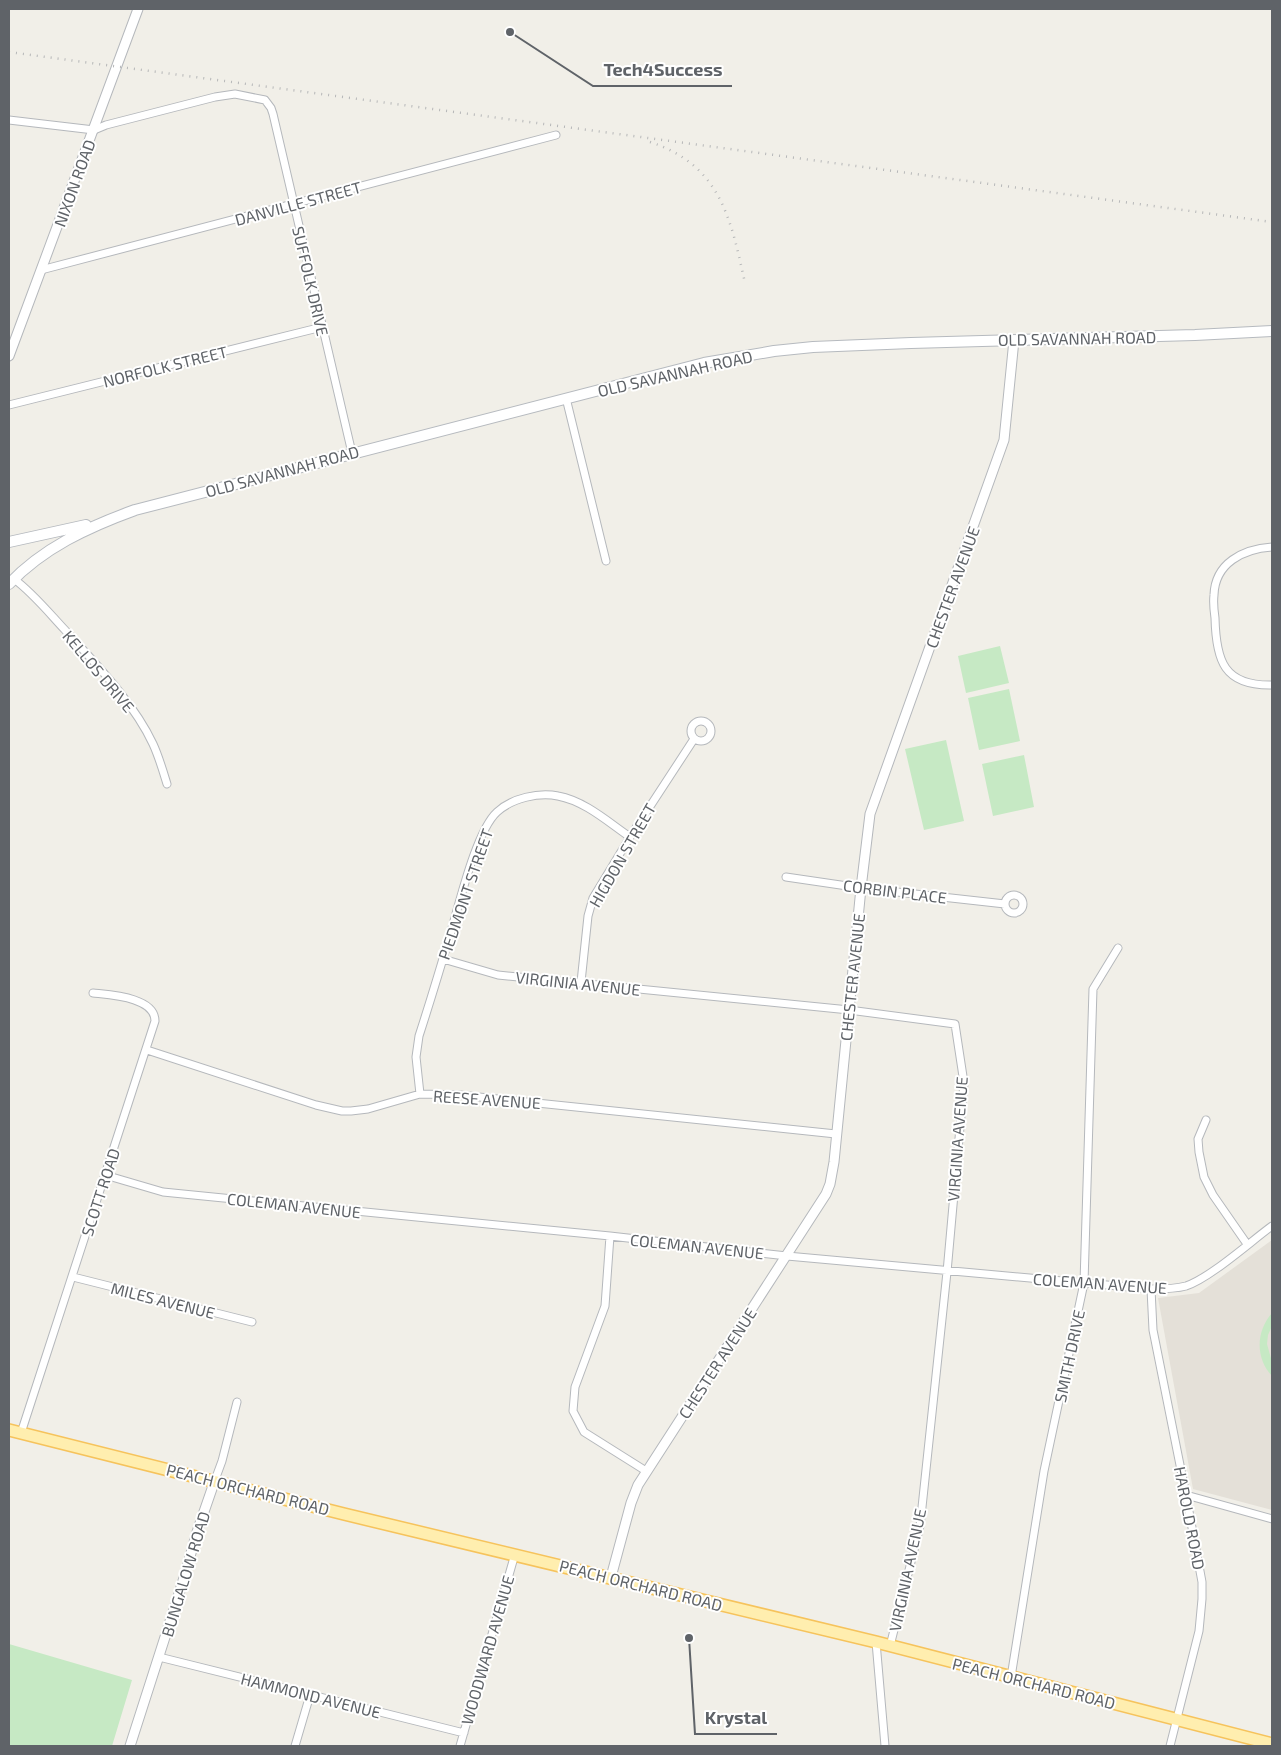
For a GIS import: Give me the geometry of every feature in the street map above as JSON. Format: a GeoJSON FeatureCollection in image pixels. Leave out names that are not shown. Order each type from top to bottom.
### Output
{"type":"FeatureCollection","features":[{"type":"Feature","properties":{"kind":"main road","name":"OLD SAVANNAH ROAD"},"geometry":{"type":"LineString","coordinates":[[107,520],[135,510],[704,363],[813,347],[1194,336],[1272,330]]}},
{"type":"Feature","properties":{"kind":"main road"},"geometry":{"type":"LineString","coordinates":[[9,542],[107,520]]}},
{"type":"Feature","properties":{"kind":"main road"},"geometry":{"type":"LineString","coordinates":[[11,579],[52,549],[86,529],[107,520]]}},
{"type":"Feature","properties":{"kind":"main road","name":"PEACH ORCHARD ROAD"},"geometry":{"type":"LineString","coordinates":[[9,1430],[215,1480],[344,1514],[876,1642],[1272,1744]]}},
{"type":"Feature","properties":{"kind":"street","name":"NIXON ROAD"},"geometry":{"type":"LineString","coordinates":[[9,356],[12,339],[41,270],[138,9]]}},
{"type":"Feature","properties":{"kind":"street","name":"SUFFOLK DRIVE"},"geometry":{"type":"LineString","coordinates":[[94,130],[115,123],[229,95],[261,98],[267,102],[271,108],[352,453]]}},
{"type":"Feature","properties":{"kind":"street"},"geometry":{"type":"LineString","coordinates":[[9,120],[94,130]]}},
{"type":"Feature","properties":{"kind":"street","name":"DANVILLE STREET"},"geometry":{"type":"LineString","coordinates":[[41,270],[556,135]]}},
{"type":"Feature","properties":{"kind":"street","name":"NORFOLK STREET"},"geometry":{"type":"LineString","coordinates":[[9,405],[322,327]]}},
{"type":"Feature","properties":{"kind":"street","name":"CHESTER AVENUE"},"geometry":{"type":"LineString","coordinates":[[611,1578],[631,1503],[646,1471],[787,1256],[826,1194],[832,1176],[870,814],[1004,440],[1014,340]]}},
{"type":"Feature","properties":{"kind":"street"},"geometry":{"type":"LineString","coordinates":[[566,398],[606,561]]}},
{"type":"Feature","properties":{"kind":"street"},"geometry":{"type":"LineString","coordinates":[[1272,548],[1249,551],[1234,558],[1219,575],[1214,595],[1215,641],[1220,658],[1228,670],[1246,683],[1272,685]]}},
{"type":"Feature","properties":{"kind":"street","name":"KELLOS DRIVE"},"geometry":{"type":"LineString","coordinates":[[11,579],[39,602],[105,674],[153,743],[167,784]]}},
{"type":"Feature","properties":{"kind":"street","name":"HIGDON STREET"},"geometry":{"type":"LineString","coordinates":[[581,982],[590,906],[630,837],[694,739]]}},
{"type":"Feature","properties":{"kind":"street","name":"PIEDMONT STREET"},"geometry":{"type":"LineString","coordinates":[[420,1094],[416,1062],[417,1045],[467,878],[482,836],[498,811],[529,796],[556,795],[580,803],[630,837]]}},
{"type":"Feature","properties":{"kind":"street","name":"CORBIN PLACE"},"geometry":{"type":"LineString","coordinates":[[786,877],[861,888],[1005,904]]}},
{"type":"Feature","properties":{"kind":"street","name":"SMITH DRIVE"},"geometry":{"type":"LineString","coordinates":[[1011,1677],[1044,1471],[1084,1283],[1094,989],[1118,948]]}},
{"type":"Feature","properties":{"kind":"street","name":"VIRGINIA AVENUE"},"geometry":{"type":"LineString","coordinates":[[443,959],[498,975],[849,1010],[955,1024],[964,1083],[947,1272],[920,1526],[890,1646]]}},
{"type":"Feature","properties":{"kind":"street","name":"SCOTT ROAD"},"geometry":{"type":"LineString","coordinates":[[21,1433],[155,1021],[152,1010],[135,1000],[93,993]]}},
{"type":"Feature","properties":{"kind":"street","name":"REESE AVENUE"},"geometry":{"type":"LineString","coordinates":[[147,1050],[316,1105],[342,1111],[368,1109],[420,1094],[460,1095],[836,1134]]}},
{"type":"Feature","properties":{"kind":"street"},"geometry":{"type":"LineString","coordinates":[[1206,1120],[1198,1139],[1198,1152],[1204,1177],[1213,1195],[1247,1244]]}},
{"type":"Feature","properties":{"kind":"street","name":"COLEMAN AVENUE"},"geometry":{"type":"LineString","coordinates":[[105,1175],[163,1192],[610,1236],[947,1272],[1151,1290],[1178,1287],[1194,1282],[1214,1270],[1272,1226]]}},
{"type":"Feature","properties":{"kind":"street"},"geometry":{"type":"LineString","coordinates":[[610,1236],[605,1306],[576,1387],[573,1411],[584,1432],[646,1471]]}},
{"type":"Feature","properties":{"kind":"street","name":"MILES AVENUE"},"geometry":{"type":"LineString","coordinates":[[73,1277],[252,1322]]}},
{"type":"Feature","properties":{"kind":"street","name":"HAROLD ROAD"},"geometry":{"type":"LineString","coordinates":[[1151,1290],[1153,1330],[1198,1560],[1202,1599],[1195,1649],[1170,1746]]}},
{"type":"Feature","properties":{"kind":"street","name":"BUNGALOW ROAD"},"geometry":{"type":"LineString","coordinates":[[130,1746],[197,1532],[222,1461],[237,1402]]}},
{"type":"Feature","properties":{"kind":"street"},"geometry":{"type":"LineString","coordinates":[[1186,1495],[1272,1519]]}},
{"type":"Feature","properties":{"kind":"street","name":"WOODWARD AVENUE"},"geometry":{"type":"LineString","coordinates":[[460,1746],[514,1554]]}},
{"type":"Feature","properties":{"kind":"street"},"geometry":{"type":"LineString","coordinates":[[876,1642],[885,1746]]}},
{"type":"Feature","properties":{"kind":"street","name":"HAMMOND AVENUE"},"geometry":{"type":"LineString","coordinates":[[159,1657],[464,1733]]}},
{"type":"Feature","properties":{"kind":"street"},"geometry":{"type":"LineString","coordinates":[[295,1746],[310,1695]]}},
{"type":"Feature","properties":{"kind":"shaded area"},"geometry":{"type":"Polygon","coordinates":[[[1272,1240],[1272,1510],[1193,1489],[1158,1298],[1199,1293],[1272,1240]]]}},
{"type":"Feature","properties":{"kind":"green space"},"geometry":{"type":"Polygon","coordinates":[[[1000,646],[1009,683],[966,693],[958,656],[1000,646]]]}},
{"type":"Feature","properties":{"kind":"green space"},"geometry":{"type":"Polygon","coordinates":[[[1009,689],[1020,741],[979,750],[968,698],[1009,689]]]}},
{"type":"Feature","properties":{"kind":"green space"},"geometry":{"type":"Polygon","coordinates":[[[946,740],[964,821],[924,830],[905,749],[946,740]]]}},
{"type":"Feature","properties":{"kind":"green space"},"geometry":{"type":"Polygon","coordinates":[[[1024,755],[1034,807],[993,816],[982,764],[1024,755]]]}},
{"type":"Feature","properties":{"kind":"green space"},"geometry":{"type":"Polygon","coordinates":[[[1272,1313],[1272,1326],[1267,1344],[1272,1362],[1272,1376],[1266,1369],[1260,1353],[1260,1336],[1272,1313]]]}},
{"type":"Feature","properties":{"kind":"green space"},"geometry":{"type":"Polygon","coordinates":[[[9,1644],[132,1680],[112,1746],[9,1746],[9,1644]]]}},
{"type":"Feature","properties":{"kind":"railway"},"geometry":{"type":"LineString","coordinates":[[9,52],[1272,222]]}},
{"type":"Feature","properties":{"kind":"railway"},"geometry":{"type":"LineString","coordinates":[[650,142],[674,152],[693,165],[708,180],[728,217],[745,283]]}},
{"type":"Feature","properties":{"kind":"place","name":"Tech4Success"},"geometry":{"type":"Point","coordinates":[510,32]}},
{"type":"Feature","properties":{"kind":"place","name":"Krystal"},"geometry":{"type":"Point","coordinates":[689,1638]}}]}
